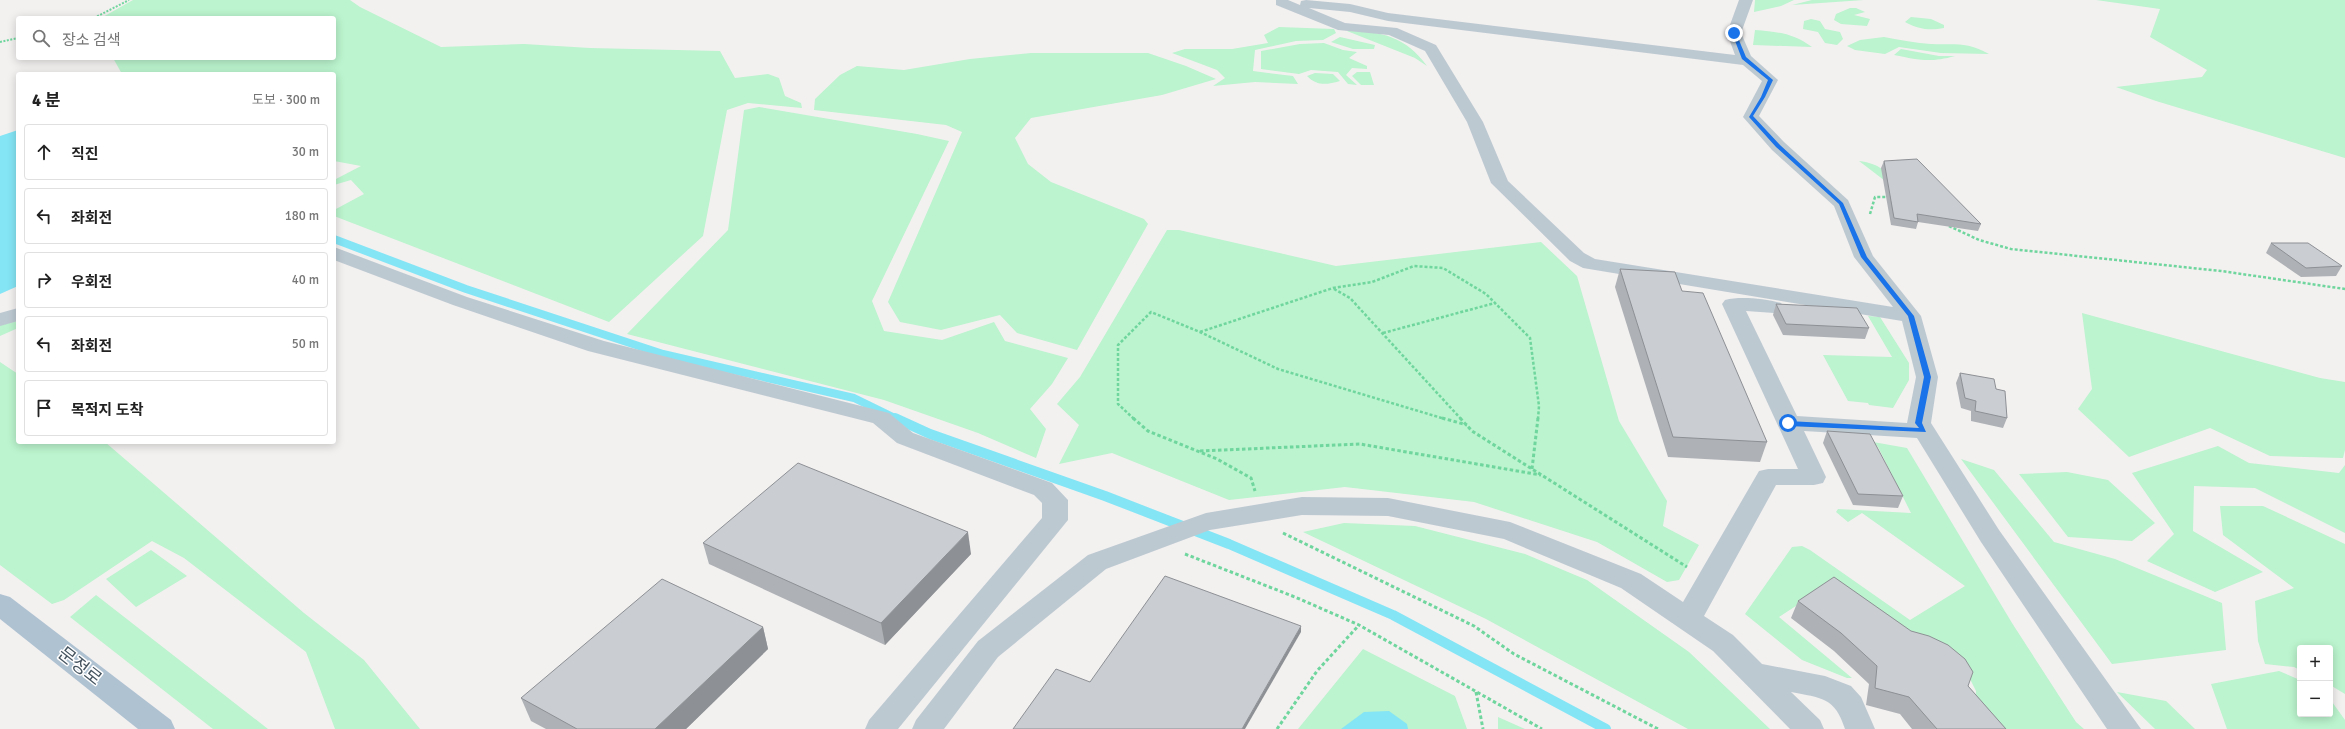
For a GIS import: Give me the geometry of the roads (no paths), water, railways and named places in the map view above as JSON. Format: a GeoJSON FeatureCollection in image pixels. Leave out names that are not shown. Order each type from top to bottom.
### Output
{"type":"FeatureCollection","features":[{"type":"Feature","properties":{"kind":"main road","name":"문정로"},"geometry":{"type":"LineString","coordinates":[[0,604],[160,729]]}},
{"type":"Feature","properties":{"kind":"street"},"geometry":{"type":"LineString","coordinates":[[1746,0],[1734,33],[1744,58],[1770,80],[1763,97],[1751,117],[1778,146],[1842,204],[1864,257],[1911,316],[1928,377],[1919,423],[1990,536],[2126,729]]}},
{"type":"Feature","properties":{"kind":"street"},"geometry":{"type":"LineString","coordinates":[[1279,1],[1343,26],[1387,24],[1747,61]]}},
{"type":"Feature","properties":{"kind":"street"},"geometry":{"type":"LineString","coordinates":[[1387,24],[1392,31],[1431,48],[1475,122],[1500,183],[1577,257],[1590,264],[1911,316]]}},
{"type":"Feature","properties":{"kind":"street"},"geometry":{"type":"LineString","coordinates":[[336,254],[460,301],[596,346],[881,418],[905,438],[1043,489],[1055,500],[1055,520],[880,729]]}},
{"type":"Feature","properties":{"kind":"street"},"geometry":{"type":"LineString","coordinates":[[1688,619],[1768,477],[1814,477],[1732,304],[1775,307]]}},
{"type":"Feature","properties":{"kind":"street"},"geometry":{"type":"LineString","coordinates":[[0,320],[16,315]]}},
{"type":"Feature","properties":{"kind":"street"},"geometry":{"type":"LineString","coordinates":[[1788,423],[1924,431]]}},
{"type":"Feature","properties":{"kind":"street"},"geometry":{"type":"LineString","coordinates":[[927,729],[988,649],[1097,562],[1206,522],[1302,506],[1388,507],[1510,531],[1631,581],[1723,643],[1809,729]]}},
{"type":"Feature","properties":{"kind":"street"},"geometry":{"type":"LineString","coordinates":[[1754,674],[1810,685],[1841,694],[1855,712],[1860,729]]}},
{"type":"Feature","properties":{"kind":"water"},"geometry":{"type":"Polygon","coordinates":[[[16,131],[16,287],[0,294],[0,136],[16,131]]]}},
{"type":"Feature","properties":{"kind":"water"},"geometry":{"type":"Polygon","coordinates":[[[1389,711],[1407,724],[1408,729],[1341,729],[1364,712],[1389,711]]]}},
{"type":"Feature","properties":{"kind":"waterway"},"geometry":{"type":"LineString","coordinates":[[336,240],[466,289],[663,354],[854,398],[897,419]]}},
{"type":"Feature","properties":{"kind":"waterway"},"geometry":{"type":"LineString","coordinates":[[895,418],[930,434],[1105,496],[1229,544],[1393,615],[1606,729]]}}]}
